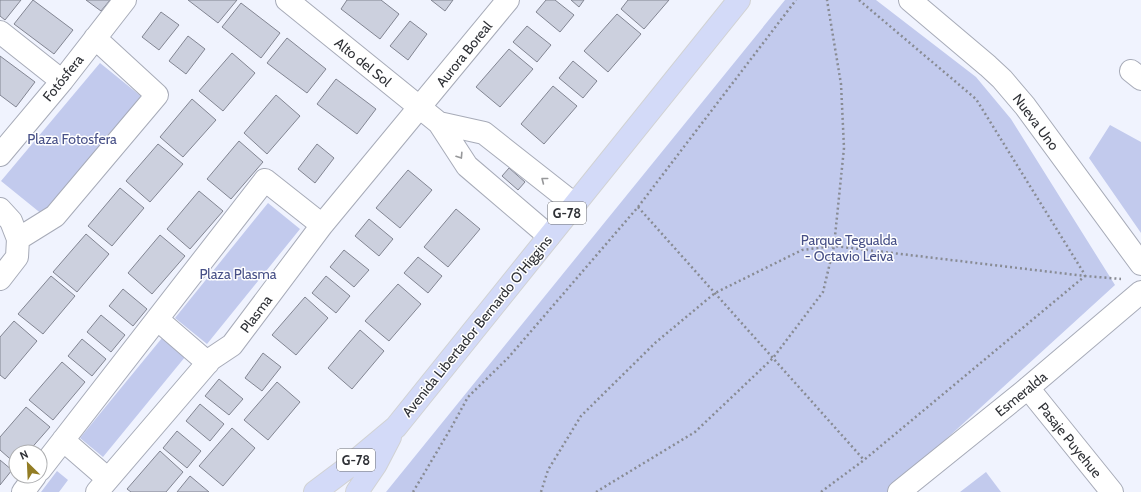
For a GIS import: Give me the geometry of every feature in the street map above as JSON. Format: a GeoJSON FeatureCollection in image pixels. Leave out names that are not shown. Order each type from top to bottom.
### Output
{"type":"FeatureCollection","features":[{"type":"Feature","properties":{"kind":"main road","name":"Avenida Libertador Bernardo O'Higgins"},"geometry":{"type":"LineString","coordinates":[[357,492],[376,464],[396,427],[739,0]]}},
{"type":"Feature","properties":{"kind":"main road","name":"Avenida Libertador Bernardo O'Higgins"},"geometry":{"type":"LineString","coordinates":[[316,492],[396,427]]}},
{"type":"Feature","properties":{"kind":"street","name":"Fotósfera"},"geometry":{"type":"LineString","coordinates":[[0,156],[62,81],[125,0]]}},
{"type":"Feature","properties":{"kind":"street","name":"Alto del Sol"},"geometry":{"type":"LineString","coordinates":[[287,0],[439,123],[467,166],[549,236]]}},
{"type":"Feature","properties":{"kind":"street","name":"Aurora Boreal"},"geometry":{"type":"LineString","coordinates":[[420,108],[508,0]]}},
{"type":"Feature","properties":{"kind":"street","name":"Nueva Uno"},"geometry":{"type":"LineString","coordinates":[[910,0],[988,66],[1007,84],[1025,106],[1136,278]]}},
{"type":"Feature","properties":{"kind":"street"},"geometry":{"type":"LineString","coordinates":[[0,32],[62,81]]}},
{"type":"Feature","properties":{"kind":"street"},"geometry":{"type":"LineString","coordinates":[[18,239],[55,216],[157,95],[95,38]]}},
{"type":"Feature","properties":{"kind":"street","name":"Plasma"},"geometry":{"type":"LineString","coordinates":[[102,486],[211,359],[232,345],[322,225],[420,108]]}},
{"type":"Feature","properties":{"kind":"street","name":"Alto del Sol"},"geometry":{"type":"LineString","coordinates":[[439,123],[484,133],[574,204]]}},
{"type":"Feature","properties":{"kind":"street"},"geometry":{"type":"LineString","coordinates":[[48,460],[266,180],[322,225]]}},
{"type":"Feature","properties":{"kind":"street"},"geometry":{"type":"LineString","coordinates":[[0,208],[11,221],[18,239],[17,257],[0,279]]}},
{"type":"Feature","properties":{"kind":"street","name":"Esmeralda"},"geometry":{"type":"LineString","coordinates":[[899,492],[1028,388],[1136,278]]}},
{"type":"Feature","properties":{"kind":"street"},"geometry":{"type":"LineString","coordinates":[[158,319],[208,363]]}},
{"type":"Feature","properties":{"kind":"street","name":"Pasaje Puyehue"},"geometry":{"type":"LineString","coordinates":[[1028,388],[1112,492]]}},
{"type":"Feature","properties":{"kind":"street"},"geometry":{"type":"LineString","coordinates":[[63,440],[102,486]]}},
{"type":"Feature","properties":{"kind":"path"},"geometry":{"type":"LineString","coordinates":[[413,492],[468,397],[508,358],[638,206],[796,0]]}},
{"type":"Feature","properties":{"kind":"path"},"geometry":{"type":"LineString","coordinates":[[596,492],[695,432],[773,358],[823,292],[834,246],[844,148],[841,84],[827,0]]}},
{"type":"Feature","properties":{"kind":"path"},"geometry":{"type":"LineString","coordinates":[[859,0],[976,99],[1085,276]]}},
{"type":"Feature","properties":{"kind":"path"},"geometry":{"type":"LineString","coordinates":[[638,206],[864,460]]}},
{"type":"Feature","properties":{"kind":"path"},"geometry":{"type":"LineString","coordinates":[[541,492],[548,470],[580,416],[655,343],[715,293],[802,250],[834,246],[1085,276],[1136,278]]}},
{"type":"Feature","properties":{"kind":"path"},"geometry":{"type":"LineString","coordinates":[[821,492],[864,460],[1085,276]]}},
{"type":"Feature","properties":{"kind":"green space","name":"Parque Tegualda - Octavio Leiva"},"geometry":{"type":"Polygon","coordinates":[[[785,0],[876,0],[976,77],[1011,119],[1115,285],[888,492],[386,492],[785,0]]]}},
{"type":"Feature","properties":{"kind":"green space","name":"Plaza Fotosfera"},"geometry":{"type":"Polygon","coordinates":[[[100,63],[142,97],[43,215],[1,181],[100,63]]]}},
{"type":"Feature","properties":{"kind":"green space"},"geometry":{"type":"Polygon","coordinates":[[[1110,125],[1141,142],[1141,233],[1089,158],[1110,125]]]}},
{"type":"Feature","properties":{"kind":"green space","name":"Plaza Plasma"},"geometry":{"type":"Polygon","coordinates":[[[268,203],[300,229],[207,344],[175,318],[268,203]]]}},
{"type":"Feature","properties":{"kind":"green space"},"geometry":{"type":"Polygon","coordinates":[[[162,338],[185,357],[103,457],[80,438],[162,338]]]}},
{"type":"Feature","properties":{"kind":"green space"},"geometry":{"type":"Polygon","coordinates":[[[57,471],[68,480],[59,492],[41,492],[57,471]]]}},
{"type":"Feature","properties":{"kind":"green space"},"geometry":{"type":"Polygon","coordinates":[[[986,472],[1001,492],[960,492],[986,472]]]}},
{"type":"Feature","properties":{"kind":"building"},"geometry":{"type":"Polygon","coordinates":[[[0,0],[21,0],[5,20],[0,16],[0,0]]]}},
{"type":"Feature","properties":{"kind":"building"},"geometry":{"type":"Polygon","coordinates":[[[33,0],[73,30],[54,54],[14,24],[33,0]]]}},
{"type":"Feature","properties":{"kind":"building"},"geometry":{"type":"Polygon","coordinates":[[[86,0],[110,0],[101,11],[86,0]]]}},
{"type":"Feature","properties":{"kind":"building"},"geometry":{"type":"Polygon","coordinates":[[[188,0],[237,0],[218,23],[188,0]]]}},
{"type":"Feature","properties":{"kind":"building"},"geometry":{"type":"Polygon","coordinates":[[[347,0],[381,0],[399,14],[380,39],[341,9],[347,0]]]}},
{"type":"Feature","properties":{"kind":"building"},"geometry":{"type":"Polygon","coordinates":[[[431,0],[453,0],[445,11],[431,0]]]}},
{"type":"Feature","properties":{"kind":"building"},"geometry":{"type":"Polygon","coordinates":[[[546,0],[555,0],[574,15],[560,32],[536,12],[546,0]]]}},
{"type":"Feature","properties":{"kind":"building"},"geometry":{"type":"Polygon","coordinates":[[[571,0],[584,0],[579,7],[571,0]]]}},
{"type":"Feature","properties":{"kind":"building"},"geometry":{"type":"Polygon","coordinates":[[[628,0],[669,0],[644,29],[621,9],[628,0]]]}},
{"type":"Feature","properties":{"kind":"building"},"geometry":{"type":"Polygon","coordinates":[[[241,3],[280,33],[261,58],[222,27],[241,3]]]}},
{"type":"Feature","properties":{"kind":"building"},"geometry":{"type":"Polygon","coordinates":[[[161,12],[179,25],[159,50],[142,37],[161,12]]]}},
{"type":"Feature","properties":{"kind":"building"},"geometry":{"type":"Polygon","coordinates":[[[617,14],[641,34],[608,72],[584,51],[617,14]]]}},
{"type":"Feature","properties":{"kind":"building"},"geometry":{"type":"Polygon","coordinates":[[[410,21],[427,34],[408,60],[390,46],[410,21]]]}},
{"type":"Feature","properties":{"kind":"building"},"geometry":{"type":"Polygon","coordinates":[[[527,26],[551,45],[537,62],[513,42],[527,26]]]}},
{"type":"Feature","properties":{"kind":"building"},"geometry":{"type":"Polygon","coordinates":[[[188,36],[205,49],[186,74],[169,61],[188,36]]]}},
{"type":"Feature","properties":{"kind":"building"},"geometry":{"type":"Polygon","coordinates":[[[287,38],[326,69],[307,93],[267,63],[287,38]]]}},
{"type":"Feature","properties":{"kind":"building"},"geometry":{"type":"Polygon","coordinates":[[[509,49],[533,69],[500,107],[476,87],[509,49]]]}},
{"type":"Feature","properties":{"kind":"building"},"geometry":{"type":"Polygon","coordinates":[[[232,53],[255,73],[223,111],[199,91],[232,53]]]}},
{"type":"Feature","properties":{"kind":"building"},"geometry":{"type":"Polygon","coordinates":[[[0,56],[35,82],[16,107],[0,95],[0,56]]]}},
{"type":"Feature","properties":{"kind":"building"},"geometry":{"type":"Polygon","coordinates":[[[573,61],[597,81],[583,98],[559,78],[573,61]]]}},
{"type":"Feature","properties":{"kind":"building"},"geometry":{"type":"Polygon","coordinates":[[[336,79],[376,109],[357,134],[317,104],[336,79]]]}},
{"type":"Feature","properties":{"kind":"building"},"geometry":{"type":"Polygon","coordinates":[[[553,86],[577,106],[544,144],[521,124],[553,86]]]}},
{"type":"Feature","properties":{"kind":"building"},"geometry":{"type":"Polygon","coordinates":[[[276,95],[300,116],[267,154],[244,133],[276,95]]]}},
{"type":"Feature","properties":{"kind":"building"},"geometry":{"type":"Polygon","coordinates":[[[192,99],[216,120],[183,157],[160,137],[192,99]]]}},
{"type":"Feature","properties":{"kind":"building"},"geometry":{"type":"Polygon","coordinates":[[[239,141],[263,162],[231,199],[207,179],[239,141]]]}},
{"type":"Feature","properties":{"kind":"building"},"geometry":{"type":"Polygon","coordinates":[[[158,144],[183,164],[150,202],[126,181],[158,144]]]}},
{"type":"Feature","properties":{"kind":"building"},"geometry":{"type":"Polygon","coordinates":[[[317,144],[334,158],[315,183],[298,169],[317,144]]]}},
{"type":"Feature","properties":{"kind":"building"},"geometry":{"type":"Polygon","coordinates":[[[509,168],[525,182],[518,190],[502,176],[509,168]]]}},
{"type":"Feature","properties":{"kind":"building"},"geometry":{"type":"Polygon","coordinates":[[[408,170],[432,190],[400,228],[376,208],[408,170]]]}},
{"type":"Feature","properties":{"kind":"building"},"geometry":{"type":"Polygon","coordinates":[[[120,188],[144,208],[112,246],[88,226],[120,188]]]}},
{"type":"Feature","properties":{"kind":"building"},"geometry":{"type":"Polygon","coordinates":[[[199,191],[223,211],[190,249],[167,229],[199,191]]]}},
{"type":"Feature","properties":{"kind":"building"},"geometry":{"type":"Polygon","coordinates":[[[456,209],[480,229],[448,267],[424,247],[456,209]]]}},
{"type":"Feature","properties":{"kind":"building"},"geometry":{"type":"Polygon","coordinates":[[[369,219],[393,239],[379,256],[355,236],[369,219]]]}},
{"type":"Feature","properties":{"kind":"building"},"geometry":{"type":"Polygon","coordinates":[[[86,234],[109,254],[77,292],[53,272],[86,234]]]}},
{"type":"Feature","properties":{"kind":"building"},"geometry":{"type":"Polygon","coordinates":[[[160,235],[185,256],[152,294],[128,273],[160,235]]]}},
{"type":"Feature","properties":{"kind":"building"},"geometry":{"type":"Polygon","coordinates":[[[344,250],[369,270],[354,287],[330,267],[344,250]]]}},
{"type":"Feature","properties":{"kind":"building"},"geometry":{"type":"Polygon","coordinates":[[[418,257],[442,276],[428,293],[404,273],[418,257]]]}},
{"type":"Feature","properties":{"kind":"building"},"geometry":{"type":"Polygon","coordinates":[[[51,276],[75,296],[43,334],[18,314],[51,276]]]}},
{"type":"Feature","properties":{"kind":"building"},"geometry":{"type":"Polygon","coordinates":[[[326,276],[350,296],[336,313],[312,293],[326,276]]]}},
{"type":"Feature","properties":{"kind":"building"},"geometry":{"type":"Polygon","coordinates":[[[398,284],[421,304],[389,341],[365,321],[398,284]]]}},
{"type":"Feature","properties":{"kind":"building"},"geometry":{"type":"Polygon","coordinates":[[[123,289],[147,309],[133,326],[109,306],[123,289]]]}},
{"type":"Feature","properties":{"kind":"building"},"geometry":{"type":"Polygon","coordinates":[[[305,297],[328,318],[296,355],[272,335],[305,297]]]}},
{"type":"Feature","properties":{"kind":"building"},"geometry":{"type":"Polygon","coordinates":[[[101,315],[125,335],[111,352],[87,332],[101,315]]]}},
{"type":"Feature","properties":{"kind":"building"},"geometry":{"type":"Polygon","coordinates":[[[14,321],[37,341],[5,379],[0,375],[0,337],[14,321]]]}},
{"type":"Feature","properties":{"kind":"building"},"geometry":{"type":"Polygon","coordinates":[[[360,330],[384,351],[352,389],[328,368],[360,330]]]}},
{"type":"Feature","properties":{"kind":"building"},"geometry":{"type":"Polygon","coordinates":[[[82,339],[106,359],[92,376],[68,356],[82,339]]]}},
{"type":"Feature","properties":{"kind":"building"},"geometry":{"type":"Polygon","coordinates":[[[263,353],[281,367],[262,391],[245,378],[263,353]]]}},
{"type":"Feature","properties":{"kind":"building"},"geometry":{"type":"Polygon","coordinates":[[[62,362],[85,382],[53,420],[29,400],[62,362]]]}},
{"type":"Feature","properties":{"kind":"building"},"geometry":{"type":"Polygon","coordinates":[[[219,379],[243,399],[229,415],[205,396],[219,379]]]}},
{"type":"Feature","properties":{"kind":"building"},"geometry":{"type":"Polygon","coordinates":[[[277,382],[300,402],[268,440],[244,420],[277,382]]]}},
{"type":"Feature","properties":{"kind":"building"},"geometry":{"type":"Polygon","coordinates":[[[200,404],[224,424],[210,441],[186,421],[200,404]]]}},
{"type":"Feature","properties":{"kind":"building"},"geometry":{"type":"Polygon","coordinates":[[[26,407],[50,427],[35,444],[8,444],[8,457],[0,450],[0,437],[26,407]]]}},
{"type":"Feature","properties":{"kind":"building"},"geometry":{"type":"Polygon","coordinates":[[[232,428],[255,448],[223,486],[199,466],[232,428]]]}},
{"type":"Feature","properties":{"kind":"building"},"geometry":{"type":"Polygon","coordinates":[[[177,431],[201,451],[187,468],[163,448],[177,431]]]}},
{"type":"Feature","properties":{"kind":"building"},"geometry":{"type":"Polygon","coordinates":[[[160,451],[183,472],[166,492],[131,492],[127,489],[160,451]]]}},
{"type":"Feature","properties":{"kind":"building"},"geometry":{"type":"Polygon","coordinates":[[[0,460],[8,467],[8,475],[0,485],[0,460]]]}},
{"type":"Feature","properties":{"kind":"building"},"geometry":{"type":"Polygon","coordinates":[[[190,476],[209,492],[177,492],[190,476]]]}}]}
